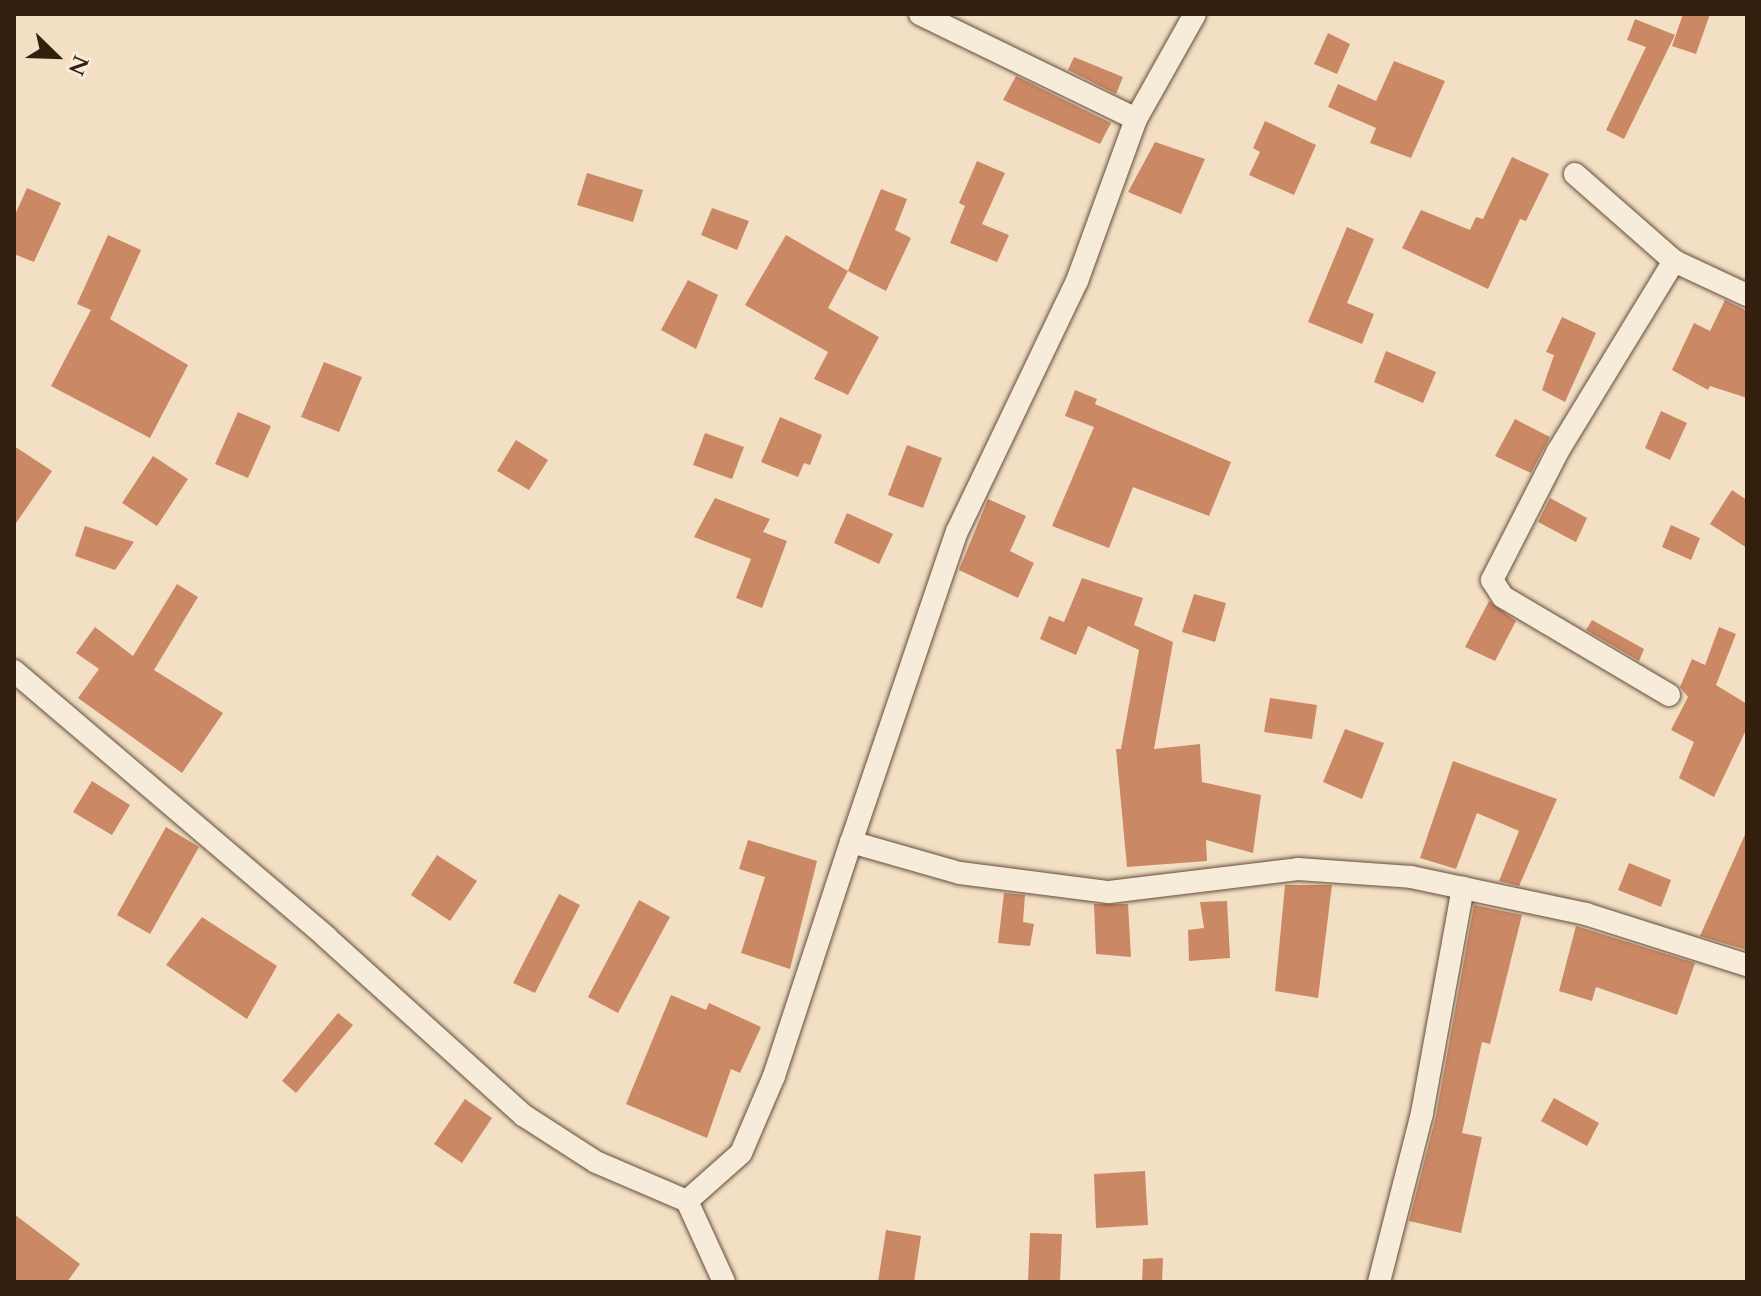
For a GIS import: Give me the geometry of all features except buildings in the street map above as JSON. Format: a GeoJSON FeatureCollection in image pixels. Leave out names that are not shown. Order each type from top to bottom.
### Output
{"type":"FeatureCollection","features":[{"type":"Feature","properties":{"kind":"street"},"geometry":{"type":"LineString","coordinates":[[920,14],[1136,119]]}},
{"type":"Feature","properties":{"kind":"street"},"geometry":{"type":"LineString","coordinates":[[687,1201],[741,1153],[774,1076],[957,531],[1077,281],[1136,119],[1195,14]]}},
{"type":"Feature","properties":{"kind":"street"},"geometry":{"type":"LineString","coordinates":[[1575,174],[1674,261],[1747,295]]}},
{"type":"Feature","properties":{"kind":"street"},"geometry":{"type":"LineString","coordinates":[[1669,695],[1503,597],[1492,580],[1558,451],[1674,261]]}},
{"type":"Feature","properties":{"kind":"street"},"geometry":{"type":"LineString","coordinates":[[14,671],[326,937],[523,1115],[596,1162],[687,1201],[724,1282]]}},
{"type":"Feature","properties":{"kind":"street"},"geometry":{"type":"LineString","coordinates":[[851,842],[960,873],[1109,892],[1298,869],[1411,877],[1586,914],[1747,965]]}},
{"type":"Feature","properties":{"kind":"street"},"geometry":{"type":"LineString","coordinates":[[1379,1282],[1422,1113],[1463,888]]}}]}
